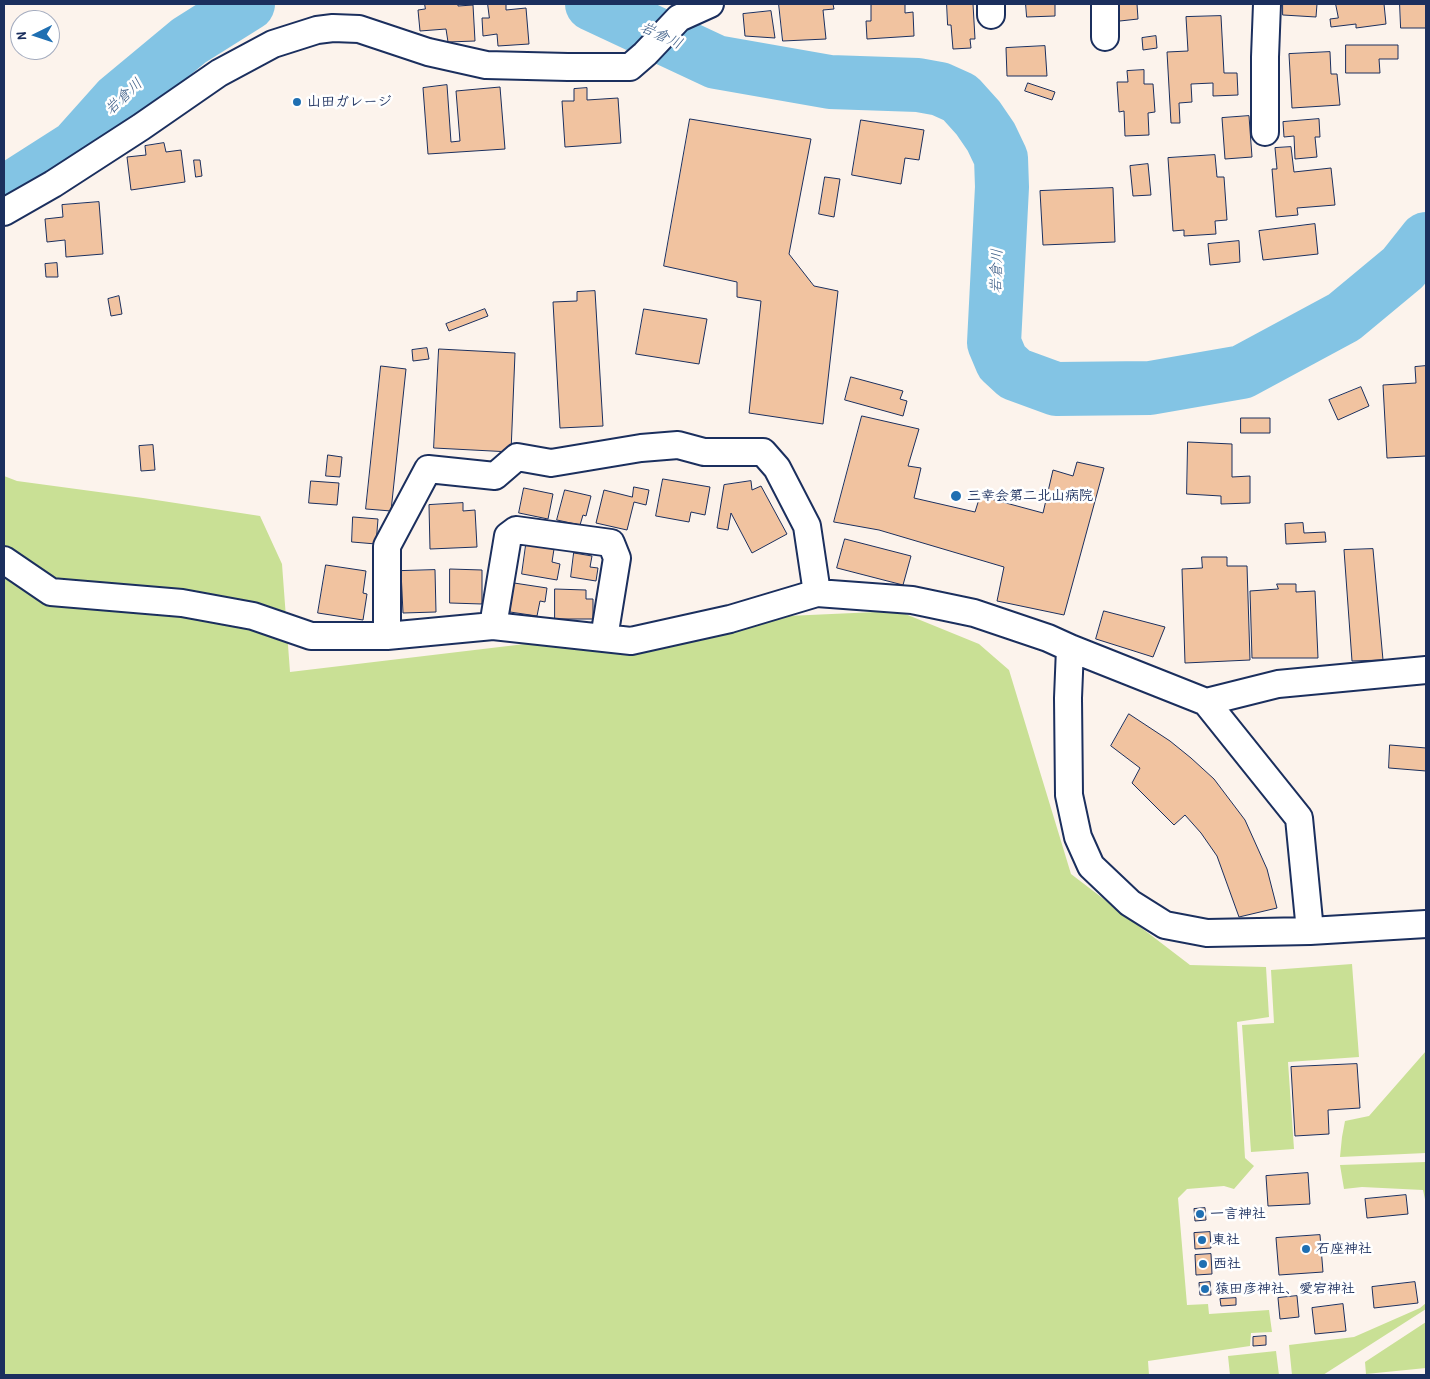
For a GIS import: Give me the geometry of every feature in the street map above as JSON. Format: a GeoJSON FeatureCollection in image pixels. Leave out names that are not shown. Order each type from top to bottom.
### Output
{"type":"FeatureCollection","features":[{"type":"Feature","properties":{"kind":"street"},"geometry":{"type":"LineString","coordinates":[[4,212],[53,184],[141,128],[219,73],[273,44],[317,30],[333,28],[359,29],[428,52],[486,65],[630,67],[646,54],[679,18],[710,4]]}},
{"type":"Feature","properties":{"kind":"street"},"geometry":{"type":"LineString","coordinates":[[1105,4],[1105,36]]}},
{"type":"Feature","properties":{"kind":"street"},"geometry":{"type":"LineString","coordinates":[[1265,132],[1264,57],[1267,4]]}},
{"type":"Feature","properties":{"kind":"street"},"geometry":{"type":"LineString","coordinates":[[387,636],[386,546],[428,469],[495,476],[517,457],[551,463],[641,448],[678,445],[704,452],[763,452],[777,468],[806,526],[817,593]]}},
{"type":"Feature","properties":{"kind":"street"},"geometry":{"type":"LineString","coordinates":[[492,626],[508,536],[516,530],[611,543],[617,558],[604,638]]}},
{"type":"Feature","properties":{"kind":"street"},"geometry":{"type":"LineString","coordinates":[[4,560],[51,592],[182,603],[253,616],[311,636],[387,636],[492,626],[631,641],[730,619],[817,593],[912,600],[974,613],[1048,638],[1206,702],[1299,818],[1310,931]]}},
{"type":"Feature","properties":{"kind":"street"},"geometry":{"type":"LineString","coordinates":[[1070,648],[1068,698],[1069,795],[1078,837],[1090,866],[1130,903],[1166,925],[1207,933],[1310,931],[1426,924]]}},
{"type":"Feature","properties":{"kind":"street"},"geometry":{"type":"LineString","coordinates":[[1206,702],[1278,684],[1426,670]]}},
{"type":"Feature","properties":{"kind":"green space"},"geometry":{"type":"Polygon","coordinates":[[[4,476],[17,481],[260,516],[282,564],[290,672],[743,618],[898,611],[979,644],[1009,670],[1071,874],[1190,965],[1266,967],[1269,1017],[1237,1022],[1245,1158],[1254,1166],[1234,1189],[1224,1186],[1187,1189],[1178,1198],[1187,1305],[1208,1304],[1209,1314],[1269,1310],[1272,1332],[1251,1333],[1250,1346],[1148,1361],[1149,1375],[4,1375],[4,476]]]}},
{"type":"Feature","properties":{"kind":"green space"},"geometry":{"type":"Polygon","coordinates":[[[1352,964],[1359,1057],[1288,1062],[1294,1149],[1251,1152],[1242,1025],[1274,1023],[1271,970],[1352,964]]]}},
{"type":"Feature","properties":{"kind":"green space"},"geometry":{"type":"Polygon","coordinates":[[[1426,1051],[1426,1153],[1340,1157],[1345,1121],[1369,1116],[1426,1051]]]}},
{"type":"Feature","properties":{"kind":"green space"},"geometry":{"type":"Polygon","coordinates":[[[1426,1162],[1426,1204],[1423,1190],[1362,1187],[1344,1189],[1340,1165],[1426,1162]]]}},
{"type":"Feature","properties":{"kind":"green space"},"geometry":{"type":"Polygon","coordinates":[[[1426,1303],[1426,1309],[1323,1375],[1292,1375],[1289,1345],[1354,1337],[1420,1308],[1426,1303]]]}},
{"type":"Feature","properties":{"kind":"green space"},"geometry":{"type":"Polygon","coordinates":[[[1426,1322],[1426,1368],[1366,1374],[1365,1362],[1426,1322]]]}},
{"type":"Feature","properties":{"kind":"green space"},"geometry":{"type":"Polygon","coordinates":[[[1276,1351],[1279,1375],[1230,1375],[1228,1356],[1276,1351]]]}},
{"type":"Feature","properties":{"kind":"building"},"geometry":{"type":"Polygon","coordinates":[[[425,4],[473,5],[475,41],[448,42],[446,29],[420,31],[418,10],[425,9],[425,4]]]}},
{"type":"Feature","properties":{"kind":"building"},"geometry":{"type":"Polygon","coordinates":[[[488,4],[506,4],[506,10],[526,8],[529,44],[498,46],[497,34],[483,36],[482,18],[489,18],[488,4]]]}},
{"type":"Feature","properties":{"kind":"building"},"geometry":{"type":"Polygon","coordinates":[[[779,4],[833,4],[834,9],[823,10],[826,39],[783,41],[779,4]]]}},
{"type":"Feature","properties":{"kind":"building"},"geometry":{"type":"Polygon","coordinates":[[[905,4],[905,13],[913,12],[914,36],[867,39],[866,21],[871,21],[871,5],[905,4]]]}},
{"type":"Feature","properties":{"kind":"building"},"geometry":{"type":"Polygon","coordinates":[[[947,4],[973,4],[975,39],[970,39],[971,48],[953,49],[951,25],[948,25],[947,4]]]}},
{"type":"Feature","properties":{"kind":"building"},"geometry":{"type":"Polygon","coordinates":[[[1026,4],[1055,4],[1055,16],[1027,17],[1026,4]]]}},
{"type":"Feature","properties":{"kind":"building"},"geometry":{"type":"Polygon","coordinates":[[[1118,4],[1137,4],[1138,19],[1120,21],[1118,4]]]}},
{"type":"Feature","properties":{"kind":"building"},"geometry":{"type":"Polygon","coordinates":[[[1283,4],[1317,4],[1316,17],[1283,15],[1283,4]]]}},
{"type":"Feature","properties":{"kind":"building"},"geometry":{"type":"Polygon","coordinates":[[[1336,4],[1384,4],[1386,24],[1356,28],[1356,24],[1331,27],[1330,19],[1338,18],[1336,4]]]}},
{"type":"Feature","properties":{"kind":"building"},"geometry":{"type":"Polygon","coordinates":[[[1400,4],[1426,4],[1426,28],[1401,28],[1400,4]]]}},
{"type":"Feature","properties":{"kind":"building"},"geometry":{"type":"Polygon","coordinates":[[[771,11],[775,38],[745,36],[743,14],[771,11]]]}},
{"type":"Feature","properties":{"kind":"building"},"geometry":{"type":"Polygon","coordinates":[[[1221,16],[1224,73],[1237,73],[1238,95],[1213,96],[1213,83],[1191,84],[1192,102],[1179,103],[1180,123],[1171,123],[1167,52],[1188,51],[1186,17],[1221,16]]]}},
{"type":"Feature","properties":{"kind":"building"},"geometry":{"type":"Polygon","coordinates":[[[1156,36],[1157,48],[1143,50],[1142,38],[1156,36]]]}},
{"type":"Feature","properties":{"kind":"building"},"geometry":{"type":"Polygon","coordinates":[[[1346,45],[1398,45],[1398,59],[1379,59],[1380,73],[1346,73],[1346,45]]]}},
{"type":"Feature","properties":{"kind":"building"},"geometry":{"type":"Polygon","coordinates":[[[1045,46],[1047,76],[1007,76],[1006,48],[1045,46]]]}},
{"type":"Feature","properties":{"kind":"building"},"geometry":{"type":"Polygon","coordinates":[[[1330,52],[1331,74],[1337,74],[1340,105],[1292,108],[1289,54],[1330,52]]]}},
{"type":"Feature","properties":{"kind":"building"},"geometry":{"type":"Polygon","coordinates":[[[1144,70],[1144,84],[1153,84],[1155,112],[1148,113],[1149,135],[1125,136],[1124,111],[1119,112],[1117,82],[1128,82],[1127,71],[1144,70]]]}},
{"type":"Feature","properties":{"kind":"building"},"geometry":{"type":"Polygon","coordinates":[[[1028,83],[1055,92],[1052,100],[1025,91],[1028,83]]]}},
{"type":"Feature","properties":{"kind":"building"},"geometry":{"type":"Polygon","coordinates":[[[447,85],[451,142],[460,141],[456,91],[500,87],[505,149],[428,154],[423,88],[447,85]]]}},
{"type":"Feature","properties":{"kind":"building"},"geometry":{"type":"Polygon","coordinates":[[[587,88],[587,100],[618,98],[621,143],[565,147],[562,101],[574,101],[574,89],[587,88]]]}},
{"type":"Feature","properties":{"kind":"building"},"geometry":{"type":"Polygon","coordinates":[[[1249,116],[1252,157],[1225,159],[1222,118],[1249,116]]]}},
{"type":"Feature","properties":{"kind":"building"},"geometry":{"type":"Polygon","coordinates":[[[690,119],[811,139],[789,254],[814,286],[838,291],[823,424],[749,413],[761,301],[737,297],[737,282],[664,266],[690,119]]]}},
{"type":"Feature","properties":{"kind":"building"},"geometry":{"type":"Polygon","coordinates":[[[1319,119],[1320,137],[1315,137],[1317,157],[1295,159],[1294,136],[1284,137],[1283,122],[1319,119]]]}},
{"type":"Feature","properties":{"kind":"building"},"geometry":{"type":"Polygon","coordinates":[[[861,120],[924,130],[919,160],[905,158],[901,184],[852,175],[861,120]]]}},
{"type":"Feature","properties":{"kind":"building"},"geometry":{"type":"Polygon","coordinates":[[[164,143],[166,152],[181,150],[185,182],[131,190],[127,157],[146,155],[145,146],[164,143]]]}},
{"type":"Feature","properties":{"kind":"building"},"geometry":{"type":"Polygon","coordinates":[[[1291,147],[1294,172],[1331,168],[1335,205],[1297,208],[1298,215],[1276,217],[1272,169],[1277,169],[1275,148],[1291,147]]]}},
{"type":"Feature","properties":{"kind":"building"},"geometry":{"type":"Polygon","coordinates":[[[1215,155],[1217,177],[1224,177],[1227,220],[1215,221],[1216,234],[1184,236],[1184,230],[1173,231],[1168,158],[1215,155]]]}},
{"type":"Feature","properties":{"kind":"building"},"geometry":{"type":"Polygon","coordinates":[[[194,160],[200,160],[202,176],[196,177],[194,160]]]}},
{"type":"Feature","properties":{"kind":"building"},"geometry":{"type":"Polygon","coordinates":[[[1148,164],[1151,195],[1133,196],[1130,166],[1148,164]]]}},
{"type":"Feature","properties":{"kind":"building"},"geometry":{"type":"Polygon","coordinates":[[[825,177],[840,179],[834,217],[819,214],[825,177]]]}},
{"type":"Feature","properties":{"kind":"building"},"geometry":{"type":"Polygon","coordinates":[[[1113,188],[1115,242],[1043,245],[1040,191],[1113,188]]]}},
{"type":"Feature","properties":{"kind":"building"},"geometry":{"type":"Polygon","coordinates":[[[99,202],[103,254],[66,257],[65,240],[47,242],[45,219],[63,217],[62,205],[99,202]]]}},
{"type":"Feature","properties":{"kind":"building"},"geometry":{"type":"Polygon","coordinates":[[[1315,224],[1318,254],[1263,260],[1259,231],[1315,224]]]}},
{"type":"Feature","properties":{"kind":"building"},"geometry":{"type":"Polygon","coordinates":[[[1239,241],[1240,262],[1210,265],[1208,244],[1239,241]]]}},
{"type":"Feature","properties":{"kind":"building"},"geometry":{"type":"Polygon","coordinates":[[[57,263],[58,277],[46,277],[45,264],[57,263]]]}},
{"type":"Feature","properties":{"kind":"building"},"geometry":{"type":"Polygon","coordinates":[[[595,291],[603,426],[560,428],[553,302],[577,301],[577,292],[595,291]]]}},
{"type":"Feature","properties":{"kind":"building"},"geometry":{"type":"Polygon","coordinates":[[[119,296],[122,314],[111,316],[108,299],[119,296]]]}},
{"type":"Feature","properties":{"kind":"building"},"geometry":{"type":"Polygon","coordinates":[[[485,309],[488,316],[449,331],[446,324],[485,309]]]}},
{"type":"Feature","properties":{"kind":"building"},"geometry":{"type":"Polygon","coordinates":[[[644,309],[707,319],[699,364],[636,354],[644,309]]]}},
{"type":"Feature","properties":{"kind":"building"},"geometry":{"type":"Polygon","coordinates":[[[427,348],[429,359],[413,361],[412,350],[427,348]]]}},
{"type":"Feature","properties":{"kind":"building"},"geometry":{"type":"Polygon","coordinates":[[[439,349],[515,353],[511,452],[434,448],[439,349]]]}},
{"type":"Feature","properties":{"kind":"building"},"geometry":{"type":"Polygon","coordinates":[[[381,366],[406,369],[391,511],[366,509],[381,366]]]}},
{"type":"Feature","properties":{"kind":"building"},"geometry":{"type":"Polygon","coordinates":[[[1426,366],[1426,456],[1387,458],[1383,385],[1416,383],[1415,367],[1426,366]]]}},
{"type":"Feature","properties":{"kind":"building"},"geometry":{"type":"Polygon","coordinates":[[[851,377],[903,391],[900,399],[907,401],[903,416],[845,400],[851,377]]]}},
{"type":"Feature","properties":{"kind":"building"},"geometry":{"type":"Polygon","coordinates":[[[1361,387],[1369,406],[1338,420],[1329,400],[1361,387]]]}},
{"type":"Feature","properties":{"kind":"building"},"geometry":{"type":"Polygon","coordinates":[[[862,416],[919,429],[908,466],[921,468],[914,498],[975,512],[980,496],[1043,513],[1053,470],[1073,476],[1077,462],[1104,468],[1064,615],[997,601],[1004,567],[879,530],[834,522],[862,416]]]}},
{"type":"Feature","properties":{"kind":"building"},"geometry":{"type":"Polygon","coordinates":[[[1241,418],[1270,418],[1270,433],[1241,433],[1241,418]]]}},
{"type":"Feature","properties":{"kind":"building"},"geometry":{"type":"Polygon","coordinates":[[[1188,442],[1232,444],[1232,477],[1250,476],[1250,503],[1221,504],[1221,496],[1187,494],[1188,442]]]}},
{"type":"Feature","properties":{"kind":"building"},"geometry":{"type":"Polygon","coordinates":[[[153,445],[155,470],[141,471],[139,446],[153,445]]]}},
{"type":"Feature","properties":{"kind":"building"},"geometry":{"type":"Polygon","coordinates":[[[328,455],[342,457],[340,477],[326,476],[328,455]]]}},
{"type":"Feature","properties":{"kind":"building"},"geometry":{"type":"Polygon","coordinates":[[[663,479],[710,487],[705,515],[691,512],[689,522],[656,516],[663,479]]]}},
{"type":"Feature","properties":{"kind":"building"},"geometry":{"type":"Polygon","coordinates":[[[311,481],[339,483],[337,505],[309,503],[311,481]]]}},
{"type":"Feature","properties":{"kind":"building"},"geometry":{"type":"Polygon","coordinates":[[[751,481],[752,490],[761,486],[787,534],[752,553],[731,513],[728,530],[717,528],[724,485],[751,481]]]}},
{"type":"Feature","properties":{"kind":"building"},"geometry":{"type":"Polygon","coordinates":[[[634,487],[649,490],[646,505],[634,502],[627,530],[596,523],[604,490],[632,497],[634,487]]]}},
{"type":"Feature","properties":{"kind":"building"},"geometry":{"type":"Polygon","coordinates":[[[524,488],[553,494],[548,519],[519,513],[524,488]]]}},
{"type":"Feature","properties":{"kind":"building"},"geometry":{"type":"Polygon","coordinates":[[[565,490],[591,496],[586,516],[583,515],[580,525],[557,520],[565,490]]]}},
{"type":"Feature","properties":{"kind":"building"},"geometry":{"type":"Polygon","coordinates":[[[463,503],[463,511],[475,510],[477,547],[430,549],[429,505],[463,503]]]}},
{"type":"Feature","properties":{"kind":"building"},"geometry":{"type":"Polygon","coordinates":[[[353,517],[378,519],[376,544],[352,542],[353,517]]]}},
{"type":"Feature","properties":{"kind":"building"},"geometry":{"type":"Polygon","coordinates":[[[1303,523],[1304,533],[1325,532],[1326,542],[1286,544],[1285,524],[1303,523]]]}},
{"type":"Feature","properties":{"kind":"building"},"geometry":{"type":"Polygon","coordinates":[[[845,539],[911,556],[903,585],[837,568],[845,539]]]}},
{"type":"Feature","properties":{"kind":"building"},"geometry":{"type":"Polygon","coordinates":[[[526,545],[554,549],[552,562],[560,564],[557,580],[522,574],[526,545]]]}},
{"type":"Feature","properties":{"kind":"building"},"geometry":{"type":"Polygon","coordinates":[[[1373,549],[1383,660],[1352,661],[1344,550],[1373,549]]]}},
{"type":"Feature","properties":{"kind":"building"},"geometry":{"type":"Polygon","coordinates":[[[574,553],[592,556],[590,567],[598,568],[596,581],[571,577],[574,553]]]}},
{"type":"Feature","properties":{"kind":"building"},"geometry":{"type":"Polygon","coordinates":[[[1202,557],[1227,557],[1227,566],[1247,566],[1250,660],[1185,663],[1182,569],[1202,568],[1202,557]]]}},
{"type":"Feature","properties":{"kind":"building"},"geometry":{"type":"Polygon","coordinates":[[[326,565],[366,571],[363,593],[367,594],[363,620],[318,613],[326,565]]]}},
{"type":"Feature","properties":{"kind":"building"},"geometry":{"type":"Polygon","coordinates":[[[450,569],[482,570],[482,604],[450,603],[450,569]]]}},
{"type":"Feature","properties":{"kind":"building"},"geometry":{"type":"Polygon","coordinates":[[[435,570],[436,612],[403,613],[401,571],[435,570]]]}},
{"type":"Feature","properties":{"kind":"building"},"geometry":{"type":"Polygon","coordinates":[[[514,583],[547,588],[545,602],[540,601],[537,616],[510,612],[514,583]]]}},
{"type":"Feature","properties":{"kind":"building"},"geometry":{"type":"Polygon","coordinates":[[[1277,584],[1296,584],[1296,592],[1315,591],[1318,658],[1252,658],[1250,591],[1278,589],[1277,584]]]}},
{"type":"Feature","properties":{"kind":"building"},"geometry":{"type":"Polygon","coordinates":[[[555,589],[586,590],[586,599],[593,599],[593,619],[555,619],[555,589]]]}},
{"type":"Feature","properties":{"kind":"building"},"geometry":{"type":"Polygon","coordinates":[[[1104,611],[1165,627],[1153,657],[1096,639],[1104,611]]]}},
{"type":"Feature","properties":{"kind":"building"},"geometry":{"type":"Polygon","coordinates":[[[1129,714],[1170,741],[1214,779],[1245,820],[1267,869],[1277,908],[1239,917],[1217,856],[1201,833],[1185,815],[1174,825],[1132,783],[1140,768],[1111,746],[1129,714]]]}},
{"type":"Feature","properties":{"kind":"building"},"geometry":{"type":"Polygon","coordinates":[[[1390,745],[1426,748],[1426,771],[1389,768],[1390,745]]]}},
{"type":"Feature","properties":{"kind":"building"},"geometry":{"type":"Polygon","coordinates":[[[1357,1064],[1360,1108],[1328,1110],[1329,1134],[1295,1136],[1291,1067],[1357,1064]]]}},
{"type":"Feature","properties":{"kind":"building"},"geometry":{"type":"Polygon","coordinates":[[[1308,1173],[1310,1204],[1268,1206],[1266,1176],[1308,1173]]]}},
{"type":"Feature","properties":{"kind":"building"},"geometry":{"type":"Polygon","coordinates":[[[1406,1195],[1408,1214],[1367,1218],[1365,1199],[1406,1195]]]}},
{"type":"Feature","properties":{"kind":"building","name":"一言神社"},"geometry":{"type":"Polygon","coordinates":[[[1205,1208],[1206,1220],[1195,1221],[1194,1209],[1205,1208]]]}},
{"type":"Feature","properties":{"kind":"building","name":"東社"},"geometry":{"type":"Polygon","coordinates":[[[1210,1232],[1211,1248],[1195,1249],[1194,1233],[1210,1232]]]}},
{"type":"Feature","properties":{"kind":"building"},"geometry":{"type":"Polygon","coordinates":[[[1320,1235],[1323,1272],[1279,1275],[1276,1238],[1320,1235]]]}},
{"type":"Feature","properties":{"kind":"building","name":"西社"},"geometry":{"type":"Polygon","coordinates":[[[1211,1254],[1212,1274],[1196,1275],[1195,1255],[1211,1254]]]}},
{"type":"Feature","properties":{"kind":"building","name":"猿田彦神社、愛宕神社"},"geometry":{"type":"Polygon","coordinates":[[[1210,1282],[1211,1295],[1200,1295],[1199,1283],[1210,1282]]]}},
{"type":"Feature","properties":{"kind":"building"},"geometry":{"type":"Polygon","coordinates":[[[1415,1282],[1418,1303],[1374,1308],[1372,1287],[1415,1282]]]}},
{"type":"Feature","properties":{"kind":"building"},"geometry":{"type":"Polygon","coordinates":[[[1297,1296],[1299,1317],[1280,1319],[1278,1298],[1297,1296]]]}},
{"type":"Feature","properties":{"kind":"building"},"geometry":{"type":"Polygon","coordinates":[[[1236,1298],[1236,1305],[1221,1306],[1220,1299],[1236,1298]]]}},
{"type":"Feature","properties":{"kind":"building"},"geometry":{"type":"Polygon","coordinates":[[[1343,1304],[1346,1331],[1315,1334],[1312,1308],[1343,1304]]]}},
{"type":"Feature","properties":{"kind":"building"},"geometry":{"type":"Polygon","coordinates":[[[1266,1336],[1266,1345],[1253,1346],[1253,1337],[1266,1336]]]}},
{"type":"Feature","properties":{"kind":"waterway","name":"岩倉川"},"geometry":{"type":"LineString","coordinates":[[4,193],[76,147],[118,100],[189,41],[248,4]]}},
{"type":"Feature","properties":{"kind":"waterway","name":"岩倉川"},"geometry":{"type":"LineString","coordinates":[[592,4],[716,62],[830,82],[918,85],[940,89],[960,98],[978,118],[991,137],[1001,158],[1002,187],[994,343],[1002,362],[1015,374],[1056,389],[1150,388],[1242,372],[1344,317],[1403,268],[1426,239]]}},
{"type":"Feature","properties":{"kind":"place","name":"山田ガレージ"},"geometry":{"type":"Point","coordinates":[297,102]}},
{"type":"Feature","properties":{"kind":"place","name":"三幸会第二北山病院"},"geometry":{"type":"Point","coordinates":[956,496]}},
{"type":"Feature","properties":{"kind":"place","name":"一言神社"},"geometry":{"type":"Point","coordinates":[1200,1214]}},
{"type":"Feature","properties":{"kind":"place","name":"東社"},"geometry":{"type":"Point","coordinates":[1202,1240]}},
{"type":"Feature","properties":{"kind":"place","name":"石座神社"},"geometry":{"type":"Point","coordinates":[1306,1249]}},
{"type":"Feature","properties":{"kind":"place","name":"西社"},"geometry":{"type":"Point","coordinates":[1203,1264]}},
{"type":"Feature","properties":{"kind":"place","name":"猿田彦神社、愛宕神社"},"geometry":{"type":"Point","coordinates":[1205,1289]}}]}
